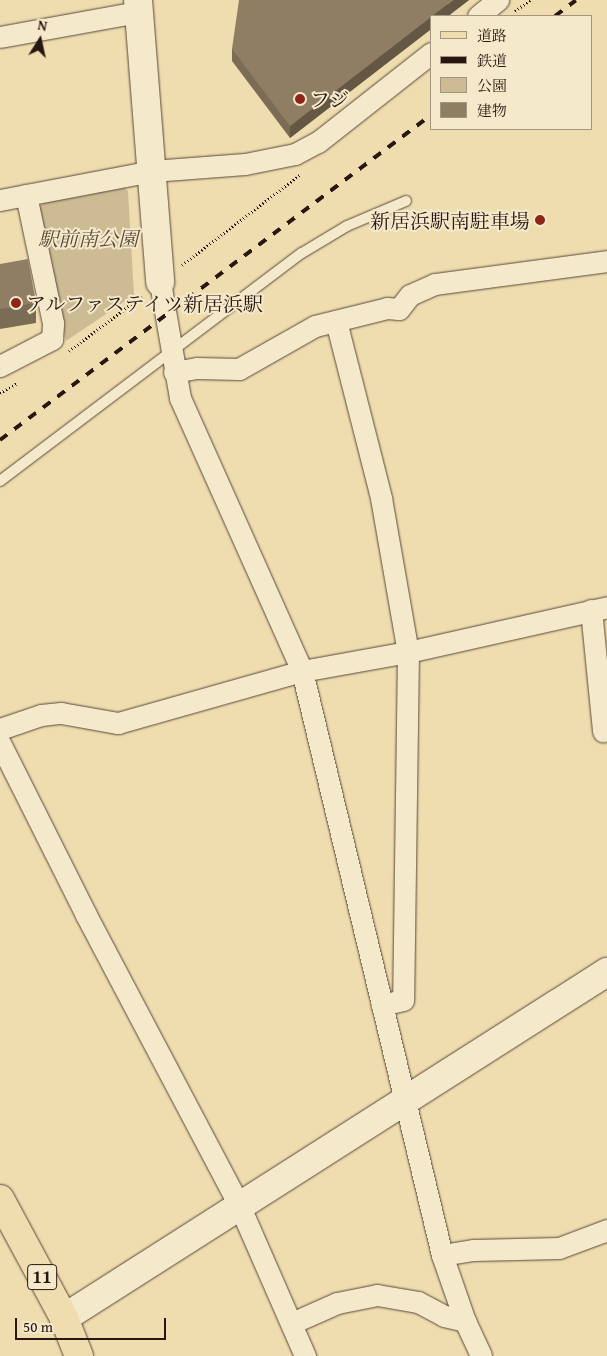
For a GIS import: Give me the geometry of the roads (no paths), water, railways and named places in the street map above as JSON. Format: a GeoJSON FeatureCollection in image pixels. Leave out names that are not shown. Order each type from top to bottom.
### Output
{"type":"FeatureCollection","features":[{"type":"Feature","properties":{"kind":"main road","name":"11"},"geometry":{"type":"LineString","coordinates":[[0,1199],[9,1234],[64,1318],[80,1356]]}},
{"type":"Feature","properties":{"kind":"street"},"geometry":{"type":"LineString","coordinates":[[479,15],[498,0]]}},
{"type":"Feature","properties":{"kind":"street"},"geometry":{"type":"LineString","coordinates":[[0,37],[138,6],[160,282],[172,363],[180,398],[302,671],[404,1103],[442,1255],[465,1321],[481,1356]]}},
{"type":"Feature","properties":{"kind":"street"},"geometry":{"type":"LineString","coordinates":[[0,200],[152,171],[245,164],[295,154],[318,142],[430,54]]}},
{"type":"Feature","properties":{"kind":"street"},"geometry":{"type":"LineString","coordinates":[[0,366],[52,338],[53,323],[26,195]]}},
{"type":"Feature","properties":{"kind":"street"},"geometry":{"type":"LineString","coordinates":[[172,363],[197,368],[239,369],[296,334],[336,321],[387,308],[400,309],[410,295],[435,284],[607,261]]}},
{"type":"Feature","properties":{"kind":"street"},"geometry":{"type":"LineString","coordinates":[[336,321],[381,498],[408,652],[403,1000],[382,1005]]}},
{"type":"Feature","properties":{"kind":"street"},"geometry":{"type":"LineString","coordinates":[[0,728],[41,714],[61,713],[118,723],[302,671],[408,652],[599,609],[603,731]]}},
{"type":"Feature","properties":{"kind":"street"},"geometry":{"type":"LineString","coordinates":[[0,743],[95,932],[240,1206],[292,1322],[305,1356]]}},
{"type":"Feature","properties":{"kind":"street"},"geometry":{"type":"LineString","coordinates":[[64,1318],[607,972]]}},
{"type":"Feature","properties":{"kind":"street"},"geometry":{"type":"LineString","coordinates":[[442,1255],[474,1250],[559,1248],[607,1230]]}},
{"type":"Feature","properties":{"kind":"street"},"geometry":{"type":"LineString","coordinates":[[292,1322],[337,1303],[377,1295],[418,1302],[444,1316],[465,1321]]}},
{"type":"Feature","properties":{"kind":"lane"},"geometry":{"type":"LineString","coordinates":[[0,481],[172,363],[302,253],[346,226],[406,201]]}},
{"type":"Feature","properties":{"kind":"railway"},"geometry":{"type":"LineString","coordinates":[[556,15],[576,0]]}},
{"type":"Feature","properties":{"kind":"railway"},"geometry":{"type":"LineString","coordinates":[[0,440],[430,116]]}},
{"type":"Feature","properties":{"kind":"place","name":"フジ"},"geometry":{"type":"Point","coordinates":[300,99]}},
{"type":"Feature","properties":{"kind":"place","name":"新居浜駅南駐車場"},"geometry":{"type":"Point","coordinates":[540,220]}},
{"type":"Feature","properties":{"kind":"place","name":"アルファステイツ新居浜駅"},"geometry":{"type":"Point","coordinates":[16,303]}},
{"type":"Feature","properties":{"kind":"park label","name":"駅前南公園"},"geometry":{"type":"Point","coordinates":[88,238]}}]}
